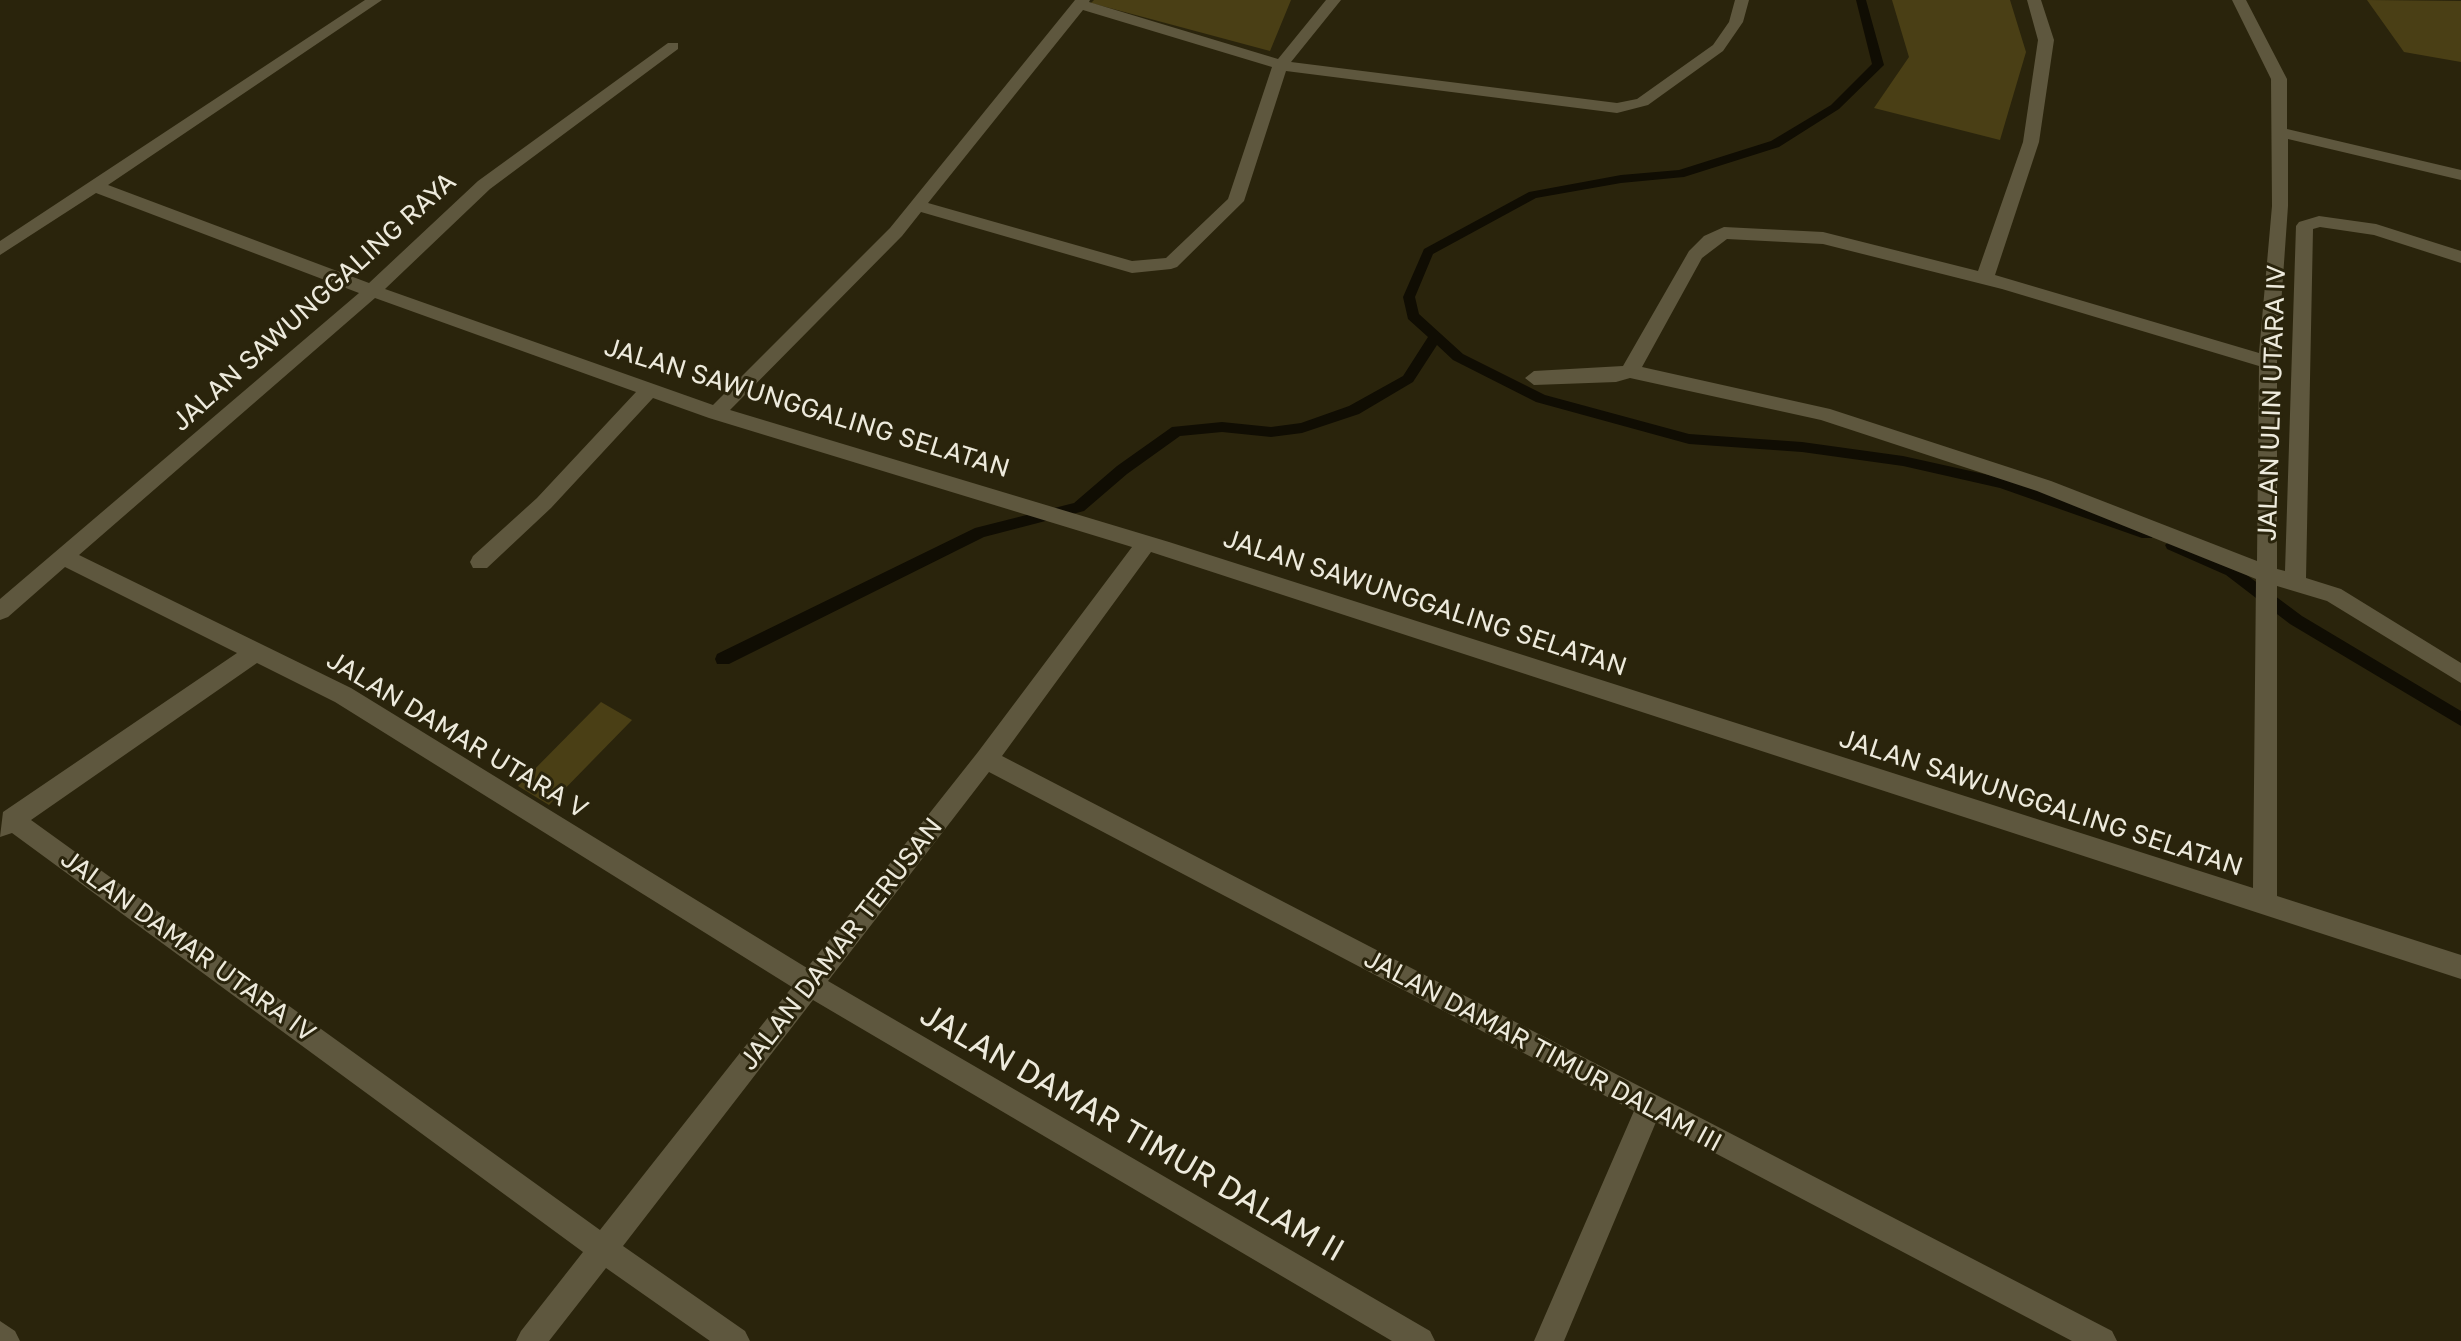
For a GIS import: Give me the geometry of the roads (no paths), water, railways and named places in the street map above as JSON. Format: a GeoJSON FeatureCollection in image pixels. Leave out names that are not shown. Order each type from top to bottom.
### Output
{"type":"FeatureCollection","features":[{"type":"Feature","properties":{"kind":"street"},"geometry":{"type":"LineString","coordinates":[[0,249],[375,0]]}},
{"type":"Feature","properties":{"kind":"street"},"geometry":{"type":"LineString","coordinates":[[918,206],[1132,267],[1171,263],[1236,201],[1280,66],[1334,0]]}},
{"type":"Feature","properties":{"kind":"street"},"geometry":{"type":"LineString","coordinates":[[716,413],[896,232],[1081,2],[1280,66],[1617,108],[1642,102],[1718,48],[1736,22],[1742,0]]}},
{"type":"Feature","properties":{"kind":"street"},"geometry":{"type":"LineString","coordinates":[[1985,278],[2031,142],[2046,40],[2034,0]]}},
{"type":"Feature","properties":{"kind":"street"},"geometry":{"type":"LineString","coordinates":[[2239,0],[2279,79],[2280,206],[2268,362],[2265,905]]}},
{"type":"Feature","properties":{"kind":"street","name":"JALAN SAWUNGGALING RAYA"},"geometry":{"type":"LineString","coordinates":[[0,611],[372,291],[484,185],[673,46]]}},
{"type":"Feature","properties":{"kind":"street"},"geometry":{"type":"LineString","coordinates":[[2279,132],[2461,175]]}},
{"type":"Feature","properties":{"kind":"street","name":"JALAN SAWUNGGALING SELATAN"},"geometry":{"type":"LineString","coordinates":[[94,186],[372,291],[716,413],[1146,543],[2461,967]]}},
{"type":"Feature","properties":{"kind":"street","name":"JALAN ULIN UTARA IV"},"geometry":{"type":"LineString","coordinates":[[2295,582],[2305,226],[2319,221],[2376,230],[2461,257]]}},
{"type":"Feature","properties":{"kind":"street"},"geometry":{"type":"LineString","coordinates":[[1630,371],[1695,255],[1710,240],[1724,233],[1823,238],[1985,278],[2268,362]]}},
{"type":"Feature","properties":{"kind":"street"},"geometry":{"type":"LineString","coordinates":[[2273,299],[2303,309]]}},
{"type":"Feature","properties":{"kind":"street","name":"JALAN ULIN UTARA IV"},"geometry":{"type":"LineString","coordinates":[[1534,378],[1616,375],[1630,371],[1823,414],[2044,486],[2267,591],[2295,582],[2334,595],[2461,674]]}},
{"type":"Feature","properties":{"kind":"street"},"geometry":{"type":"LineString","coordinates":[[480,562],[544,503],[649,390]]}},
{"type":"Feature","properties":{"kind":"street","name":"JALAN DAMAR TERUSAN"},"geometry":{"type":"LineString","coordinates":[[531,1341],[986,759],[1146,543]]}},
{"type":"Feature","properties":{"kind":"street","name":"JALAN DAMAR UTARA V"},"geometry":{"type":"LineString","coordinates":[[64,557],[343,695],[809,984]]}},
{"type":"Feature","properties":{"kind":"street","name":"JALAN DAMAR UTARA IV"},"geometry":{"type":"LineString","coordinates":[[254,653],[6,823],[735,1341]]}},
{"type":"Feature","properties":{"kind":"street","name":"JALAN DAMAR TIMUR DALAM III"},"geometry":{"type":"LineString","coordinates":[[986,759],[2102,1341]]}},
{"type":"Feature","properties":{"kind":"street","name":"JALAN DAMAR TIMUR DALAM II"},"geometry":{"type":"LineString","coordinates":[[809,984],[1420,1341]]}},
{"type":"Feature","properties":{"kind":"street"},"geometry":{"type":"LineString","coordinates":[[1549,1341],[1649,1107]]}},
{"type":"Feature","properties":{"kind":"street"},"geometry":{"type":"LineString","coordinates":[[0,1336],[5,1341]]}},
{"type":"Feature","properties":{"kind":"waterway"},"geometry":{"type":"LineString","coordinates":[[1436,337],[1413,316],[1409,297],[1428,252],[1533,195],[1621,179],[1680,174],[1775,144],[1835,107],[1878,65],[1861,0]]}},
{"type":"Feature","properties":{"kind":"waterway"},"geometry":{"type":"LineString","coordinates":[[723,659],[980,532],[1079,507],[1122,470],[1177,431],[1222,427],[1271,432],[1302,428],[1354,410],[1408,379],[1436,337]]}},
{"type":"Feature","properties":{"kind":"waterway"},"geometry":{"type":"LineString","coordinates":[[1436,337],[1458,357],[1541,399],[1689,439],[1802,447],[1903,461],[2002,483],[2147,534]]}},
{"type":"Feature","properties":{"kind":"waterway"},"geometry":{"type":"LineString","coordinates":[[2172,545],[2231,571],[2296,620],[2461,719]]}}]}
